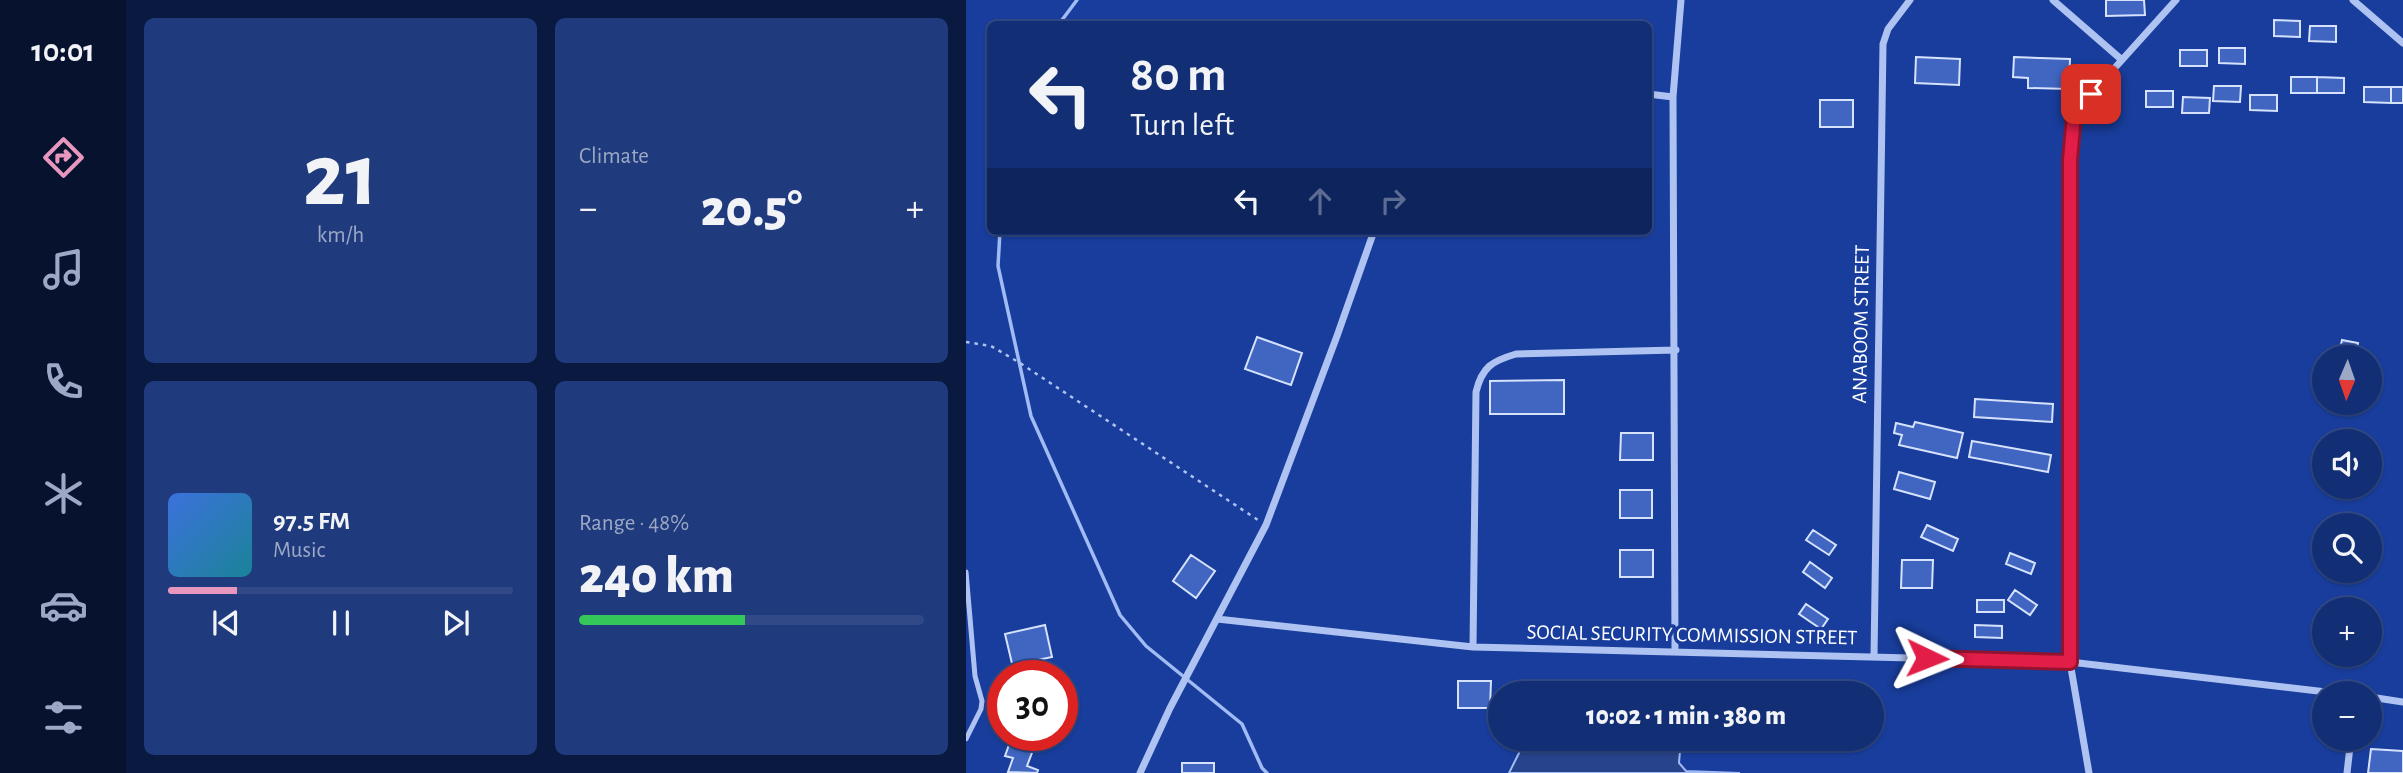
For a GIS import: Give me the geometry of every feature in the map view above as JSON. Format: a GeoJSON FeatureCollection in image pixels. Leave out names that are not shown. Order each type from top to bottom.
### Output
{"type":"FeatureCollection","features":[{"type":"Feature","properties":{"kind":"street"},"geometry":{"type":"LineString","coordinates":[[1675,652],[1673,97],[1681,0]]}},
{"type":"Feature","properties":{"kind":"street","name":"ANABOOM STREET"},"geometry":{"type":"LineString","coordinates":[[1874,657],[1883,44],[1888,29],[1910,0]]}},
{"type":"Feature","properties":{"kind":"street"},"geometry":{"type":"LineString","coordinates":[[2053,0],[2122,60]]}},
{"type":"Feature","properties":{"kind":"street"},"geometry":{"type":"LineString","coordinates":[[2088,773],[2070,662],[2070,160],[2073,120],[2076,111],[2176,0]]}},
{"type":"Feature","properties":{"kind":"street"},"geometry":{"type":"LineString","coordinates":[[2353,0],[2403,43]]}},
{"type":"Feature","properties":{"kind":"street"},"geometry":{"type":"LineString","coordinates":[[1652,94],[1673,97]]}},
{"type":"Feature","properties":{"kind":"street"},"geometry":{"type":"LineString","coordinates":[[1140,773],[1170,708],[1266,525],[1338,336],[1373,235]]}},
{"type":"Feature","properties":{"kind":"street"},"geometry":{"type":"LineString","coordinates":[[1473,647],[1476,392],[1479,379],[1497,359],[1517,354],[1676,350]]}},
{"type":"Feature","properties":{"kind":"street","name":"SOCIAL SECURITY COMMISSION STREET"},"geometry":{"type":"LineString","coordinates":[[1217,619],[1473,647],[2070,662],[2312,690]]}},
{"type":"Feature","properties":{"kind":"street"},"geometry":{"type":"LineString","coordinates":[[2382,699],[2403,702]]}},
{"type":"Feature","properties":{"kind":"street"},"geometry":{"type":"LineString","coordinates":[[2347,773],[2350,751]]}},
{"type":"Feature","properties":{"kind":"lane"},"geometry":{"type":"LineString","coordinates":[[966,572],[975,676],[982,701],[981,709],[966,739]]}},
{"type":"Feature","properties":{"kind":"path"},"geometry":{"type":"LineString","coordinates":[[966,342],[991,346],[1020,363],[1266,525]]}},
{"type":"Feature","properties":{"kind":"water"},"geometry":{"type":"Polygon","coordinates":[[[1520,751],[1680,751],[1679,763],[1686,771],[1740,773],[1509,773],[1520,751]]]}},
{"type":"Feature","properties":{"kind":"building"},"geometry":{"type":"Polygon","coordinates":[[[2106,0],[2144,0],[2145,15],[2106,16],[2106,0]]]}},
{"type":"Feature","properties":{"kind":"building"},"geometry":{"type":"Polygon","coordinates":[[[2274,20],[2300,21],[2300,37],[2274,36],[2274,20]]]}},
{"type":"Feature","properties":{"kind":"building"},"geometry":{"type":"Polygon","coordinates":[[[2310,26],[2336,26],[2336,42],[2309,41],[2310,26]]]}},
{"type":"Feature","properties":{"kind":"building"},"geometry":{"type":"Polygon","coordinates":[[[2219,48],[2245,48],[2245,64],[2219,63],[2219,48]]]}},
{"type":"Feature","properties":{"kind":"building"},"geometry":{"type":"Polygon","coordinates":[[[2180,50],[2207,50],[2207,66],[2180,66],[2180,50]]]}},
{"type":"Feature","properties":{"kind":"building"},"geometry":{"type":"Polygon","coordinates":[[[1916,57],[1960,59],[1959,85],[1915,83],[1916,57]]]}},
{"type":"Feature","properties":{"kind":"building"},"geometry":{"type":"Polygon","coordinates":[[[2014,57],[2070,59],[2069,89],[2028,88],[2028,78],[2013,77],[2014,57]]]}},
{"type":"Feature","properties":{"kind":"building"},"geometry":{"type":"Polygon","coordinates":[[[2291,77],[2317,77],[2317,93],[2291,93],[2291,77]]]}},
{"type":"Feature","properties":{"kind":"building"},"geometry":{"type":"Polygon","coordinates":[[[2317,77],[2344,78],[2344,93],[2317,93],[2317,77]]]}},
{"type":"Feature","properties":{"kind":"building"},"geometry":{"type":"Polygon","coordinates":[[[2214,86],[2241,86],[2240,102],[2213,101],[2214,86]]]}},
{"type":"Feature","properties":{"kind":"building"},"geometry":{"type":"Polygon","coordinates":[[[2364,87],[2391,87],[2391,103],[2364,102],[2364,87]]]}},
{"type":"Feature","properties":{"kind":"building"},"geometry":{"type":"Polygon","coordinates":[[[2391,87],[2403,87],[2403,103],[2391,103],[2391,87]]]}},
{"type":"Feature","properties":{"kind":"building"},"geometry":{"type":"Polygon","coordinates":[[[2146,91],[2173,91],[2173,107],[2146,107],[2146,91]]]}},
{"type":"Feature","properties":{"kind":"building"},"geometry":{"type":"Polygon","coordinates":[[[2250,95],[2277,95],[2277,111],[2250,110],[2250,95]]]}},
{"type":"Feature","properties":{"kind":"building"},"geometry":{"type":"Polygon","coordinates":[[[2183,97],[2210,98],[2209,113],[2182,113],[2183,97]]]}},
{"type":"Feature","properties":{"kind":"building"},"geometry":{"type":"Polygon","coordinates":[[[1820,100],[1853,100],[1853,127],[1820,127],[1820,100]]]}},
{"type":"Feature","properties":{"kind":"building"},"geometry":{"type":"Polygon","coordinates":[[[1257,337],[1302,353],[1291,385],[1245,369],[1257,337]]]}},
{"type":"Feature","properties":{"kind":"building"},"geometry":{"type":"Polygon","coordinates":[[[2342,340],[2358,343],[2358,345],[2341,345],[2342,340]]]}},
{"type":"Feature","properties":{"kind":"building"},"geometry":{"type":"Polygon","coordinates":[[[1564,380],[1564,414],[1490,414],[1490,381],[1564,380]]]}},
{"type":"Feature","properties":{"kind":"building"},"geometry":{"type":"Polygon","coordinates":[[[1975,399],[2053,404],[2052,422],[1974,417],[1975,399]]]}},
{"type":"Feature","properties":{"kind":"building"},"geometry":{"type":"Polygon","coordinates":[[[1915,422],[1963,433],[1957,458],[1899,445],[1902,435],[1894,433],[1896,423],[1913,427],[1915,422]]]}},
{"type":"Feature","properties":{"kind":"building"},"geometry":{"type":"Polygon","coordinates":[[[1621,433],[1653,433],[1653,460],[1620,460],[1621,433]]]}},
{"type":"Feature","properties":{"kind":"building"},"geometry":{"type":"Polygon","coordinates":[[[1972,441],[2051,455],[2048,472],[1969,457],[1972,441]]]}},
{"type":"Feature","properties":{"kind":"building"},"geometry":{"type":"Polygon","coordinates":[[[1899,472],[1935,482],[1930,499],[1894,489],[1899,472]]]}},
{"type":"Feature","properties":{"kind":"building"},"geometry":{"type":"Polygon","coordinates":[[[1620,490],[1652,490],[1652,518],[1620,518],[1620,490]]]}},
{"type":"Feature","properties":{"kind":"building"},"geometry":{"type":"Polygon","coordinates":[[[1927,525],[1958,539],[1953,551],[1921,537],[1927,525]]]}},
{"type":"Feature","properties":{"kind":"building"},"geometry":{"type":"Polygon","coordinates":[[[1813,530],[1836,545],[1829,555],[1806,540],[1813,530]]]}},
{"type":"Feature","properties":{"kind":"building"},"geometry":{"type":"Polygon","coordinates":[[[1620,550],[1653,550],[1653,577],[1620,577],[1620,550]]]}},
{"type":"Feature","properties":{"kind":"building"},"geometry":{"type":"Polygon","coordinates":[[[2010,553],[2035,563],[2031,574],[2006,564],[2010,553]]]}},
{"type":"Feature","properties":{"kind":"building"},"geometry":{"type":"Polygon","coordinates":[[[1191,555],[1215,571],[1196,598],[1173,581],[1191,555]]]}},
{"type":"Feature","properties":{"kind":"building"},"geometry":{"type":"Polygon","coordinates":[[[1902,560],[1933,560],[1932,588],[1901,588],[1902,560]]]}},
{"type":"Feature","properties":{"kind":"building"},"geometry":{"type":"Polygon","coordinates":[[[1810,562],[1832,578],[1825,588],[1803,572],[1810,562]]]}},
{"type":"Feature","properties":{"kind":"building"},"geometry":{"type":"Polygon","coordinates":[[[2015,590],[2037,605],[2030,615],[2008,600],[2015,590]]]}},
{"type":"Feature","properties":{"kind":"building"},"geometry":{"type":"Polygon","coordinates":[[[1977,600],[2004,600],[2004,612],[1977,612],[1977,600]]]}},
{"type":"Feature","properties":{"kind":"building"},"geometry":{"type":"Polygon","coordinates":[[[1806,604],[1828,619],[1821,629],[1799,614],[1806,604]]]}},
{"type":"Feature","properties":{"kind":"building"},"geometry":{"type":"Polygon","coordinates":[[[1045,625],[1052,657],[1011,660],[1005,634],[1045,625]]]}},
{"type":"Feature","properties":{"kind":"building"},"geometry":{"type":"Polygon","coordinates":[[[1975,625],[2002,626],[2002,638],[1975,637],[1975,625]]]}},
{"type":"Feature","properties":{"kind":"building"},"geometry":{"type":"Polygon","coordinates":[[[1458,681],[1488,681],[1488,708],[1458,708],[1458,681]]]}},
{"type":"Feature","properties":{"kind":"building"},"geometry":{"type":"Polygon","coordinates":[[[1007,751],[1033,751],[1027,766],[1038,770],[1037,773],[1008,772],[1013,758],[1005,756],[1007,751]]]}},
{"type":"Feature","properties":{"kind":"building"},"geometry":{"type":"Polygon","coordinates":[[[2371,751],[2403,751],[2403,773],[2368,773],[2371,751]]]}},
{"type":"Feature","properties":{"kind":"building"},"geometry":{"type":"Polygon","coordinates":[[[1182,763],[1214,763],[1214,773],[1182,773],[1182,763]]]}},
{"type":"Feature","properties":{"kind":"waterway"},"geometry":{"type":"LineString","coordinates":[[1061,21],[1077,0]]}},
{"type":"Feature","properties":{"kind":"waterway"},"geometry":{"type":"LineString","coordinates":[[1000,235],[998,266],[1031,416],[1120,615],[1146,646],[1242,724],[1262,768],[1267,773]]}},
{"type":"Feature","properties":{"kind":"route"},"geometry":{"type":"LineString","coordinates":[[1927,658],[2070,662],[2070,160],[2074,115],[2091,94]]}}]}
